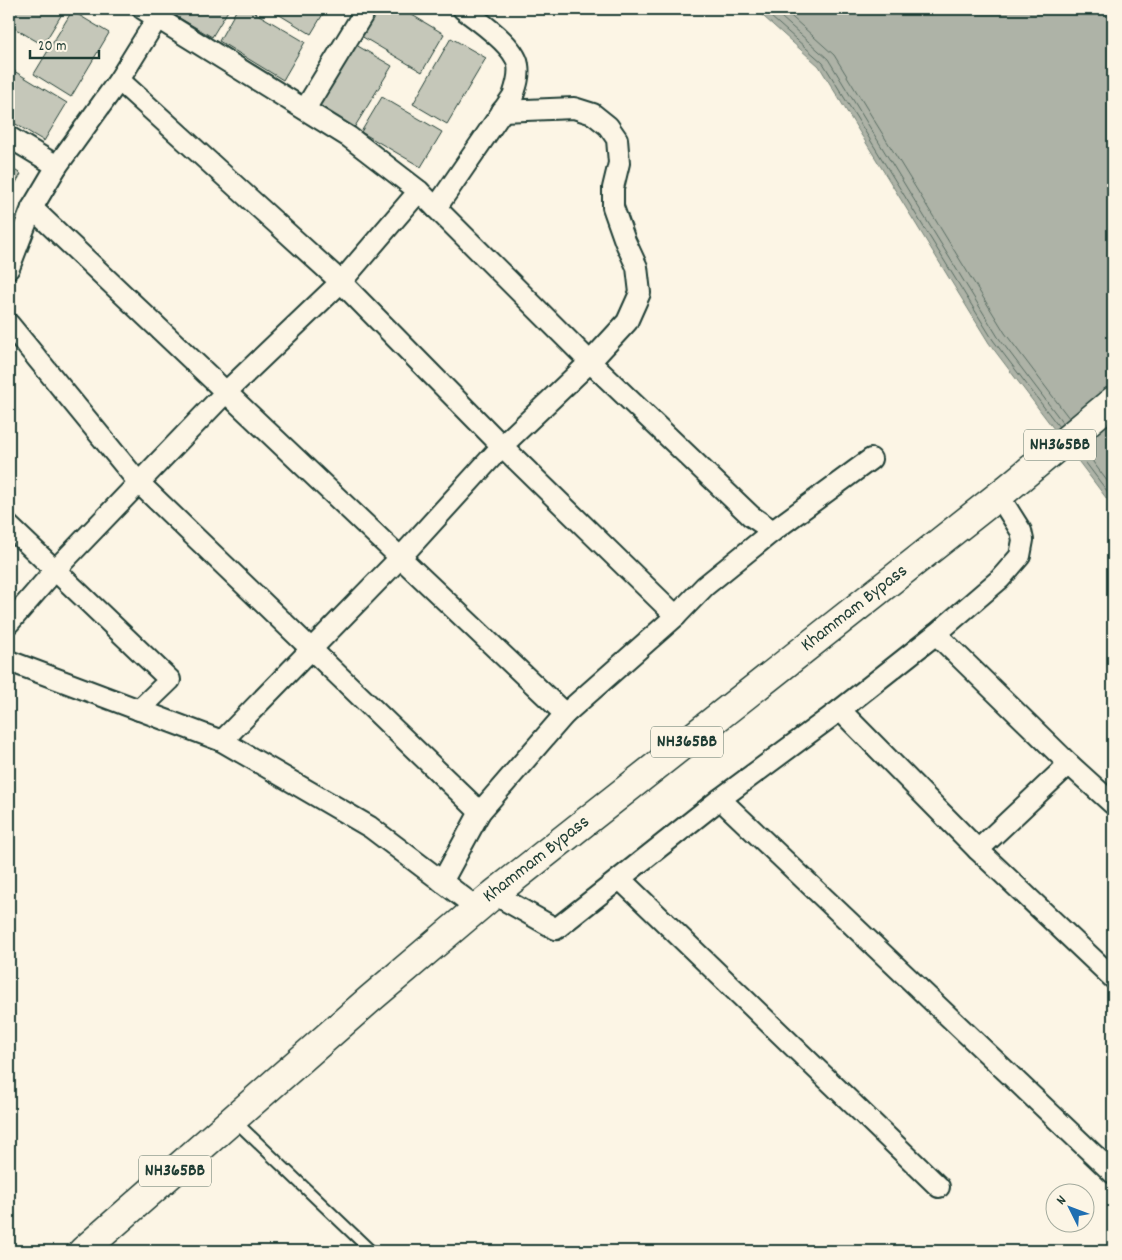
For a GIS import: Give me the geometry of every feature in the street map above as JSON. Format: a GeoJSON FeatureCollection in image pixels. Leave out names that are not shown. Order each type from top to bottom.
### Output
{"type":"FeatureCollection","features":[{"type":"Feature","properties":{"kind":"highway","name":"NH365BB"},"geometry":{"type":"LineString","coordinates":[[1003,492],[1113,401]]}},
{"type":"Feature","properties":{"kind":"highway","name":"Khammam Bypass"},"geometry":{"type":"LineString","coordinates":[[83,1251],[267,1091],[370,998],[485,901],[1003,492]]}},
{"type":"Feature","properties":{"kind":"street"},"geometry":{"type":"LineString","coordinates":[[305,109],[366,9]]}},
{"type":"Feature","properties":{"kind":"street"},"geometry":{"type":"LineString","coordinates":[[436,208],[513,96],[518,81],[518,64],[511,52],[494,33],[463,9]]}},
{"type":"Feature","properties":{"kind":"street"},"geometry":{"type":"LineString","coordinates":[[9,268],[32,208],[56,166],[119,80],[154,12],[349,137],[419,191],[590,362],[751,516],[773,532]]}},
{"type":"Feature","properties":{"kind":"street"},"geometry":{"type":"LineString","coordinates":[[119,80],[341,282],[502,446],[676,616]]}},
{"type":"Feature","properties":{"kind":"street"},"geometry":{"type":"LineString","coordinates":[[222,741],[400,558],[502,446],[590,362],[627,322],[640,293],[638,267],[625,241],[613,207],[613,188],[619,163],[617,139],[608,126],[593,114],[574,108],[502,111]]}},
{"type":"Feature","properties":{"kind":"street"},"geometry":{"type":"LineString","coordinates":[[9,137],[56,166]]}},
{"type":"Feature","properties":{"kind":"street"},"geometry":{"type":"LineString","coordinates":[[9,623],[55,570],[226,392],[341,282],[419,191]]}},
{"type":"Feature","properties":{"kind":"street"},"geometry":{"type":"LineString","coordinates":[[32,208],[564,714]]}},
{"type":"Feature","properties":{"kind":"street"},"geometry":{"type":"LineString","coordinates":[[9,324],[139,483],[480,812]]}},
{"type":"Feature","properties":{"kind":"street"},"geometry":{"type":"LineString","coordinates":[[442,882],[480,812],[564,714],[676,616],[705,586],[773,532],[871,459]]}},
{"type":"Feature","properties":{"kind":"street"},"geometry":{"type":"LineString","coordinates":[[9,661],[222,741],[370,827],[442,882],[556,929],[720,799],[840,710],[936,634],[1000,579],[1020,556],[1023,540],[1021,531],[1003,492]]}},
{"type":"Feature","properties":{"kind":"street"},"geometry":{"type":"LineString","coordinates":[[9,526],[170,680],[139,710]]}},
{"type":"Feature","properties":{"kind":"street"},"geometry":{"type":"LineString","coordinates":[[936,634],[1069,764],[1113,804]]}},
{"type":"Feature","properties":{"kind":"street"},"geometry":{"type":"LineString","coordinates":[[840,710],[978,850],[1113,978]]}},
{"type":"Feature","properties":{"kind":"street"},"geometry":{"type":"LineString","coordinates":[[978,850],[1069,764]]}},
{"type":"Feature","properties":{"kind":"street"},"geometry":{"type":"LineString","coordinates":[[720,799],[1113,1173]]}},
{"type":"Feature","properties":{"kind":"street"},"geometry":{"type":"LineString","coordinates":[[620,879],[939,1187]]}},
{"type":"Feature","properties":{"kind":"lane"},"geometry":{"type":"LineString","coordinates":[[233,1119],[371,1251]]}},
{"type":"Feature","properties":{"kind":"water"},"geometry":{"type":"Polygon","coordinates":[[[755,9],[1113,9],[1113,507],[989,343],[819,66],[755,9]]]}},
{"type":"Feature","properties":{"kind":"building"},"geometry":{"type":"Polygon","coordinates":[[[9,9],[65,9],[43,45],[9,25],[9,9]]]}},
{"type":"Feature","properties":{"kind":"building"},"geometry":{"type":"Polygon","coordinates":[[[180,9],[229,9],[212,37],[176,16],[180,9]]]}},
{"type":"Feature","properties":{"kind":"building"},"geometry":{"type":"Polygon","coordinates":[[[237,9],[249,9],[305,42],[283,80],[219,41],[237,9]]]}},
{"type":"Feature","properties":{"kind":"building"},"geometry":{"type":"Polygon","coordinates":[[[275,9],[326,9],[311,34],[273,11],[275,9]]]}},
{"type":"Feature","properties":{"kind":"building"},"geometry":{"type":"Polygon","coordinates":[[[370,9],[402,9],[444,34],[422,72],[356,33],[370,9]]]}},
{"type":"Feature","properties":{"kind":"building"},"geometry":{"type":"Polygon","coordinates":[[[72,11],[109,33],[71,97],[34,74],[72,11]]]}},
{"type":"Feature","properties":{"kind":"building"},"geometry":{"type":"Polygon","coordinates":[[[451,38],[486,58],[447,124],[413,104],[451,38]]]}},
{"type":"Feature","properties":{"kind":"building"},"geometry":{"type":"Polygon","coordinates":[[[351,42],[392,66],[354,128],[314,104],[351,42]]]}},
{"type":"Feature","properties":{"kind":"building"},"geometry":{"type":"Polygon","coordinates":[[[9,68],[67,103],[44,141],[9,120],[9,68]]]}},
{"type":"Feature","properties":{"kind":"building"},"geometry":{"type":"Polygon","coordinates":[[[382,97],[442,132],[421,167],[361,132],[382,97]]]}},
{"type":"Feature","properties":{"kind":"building"},"geometry":{"type":"Polygon","coordinates":[[[9,167],[21,174],[9,195],[9,167]]]}}]}
